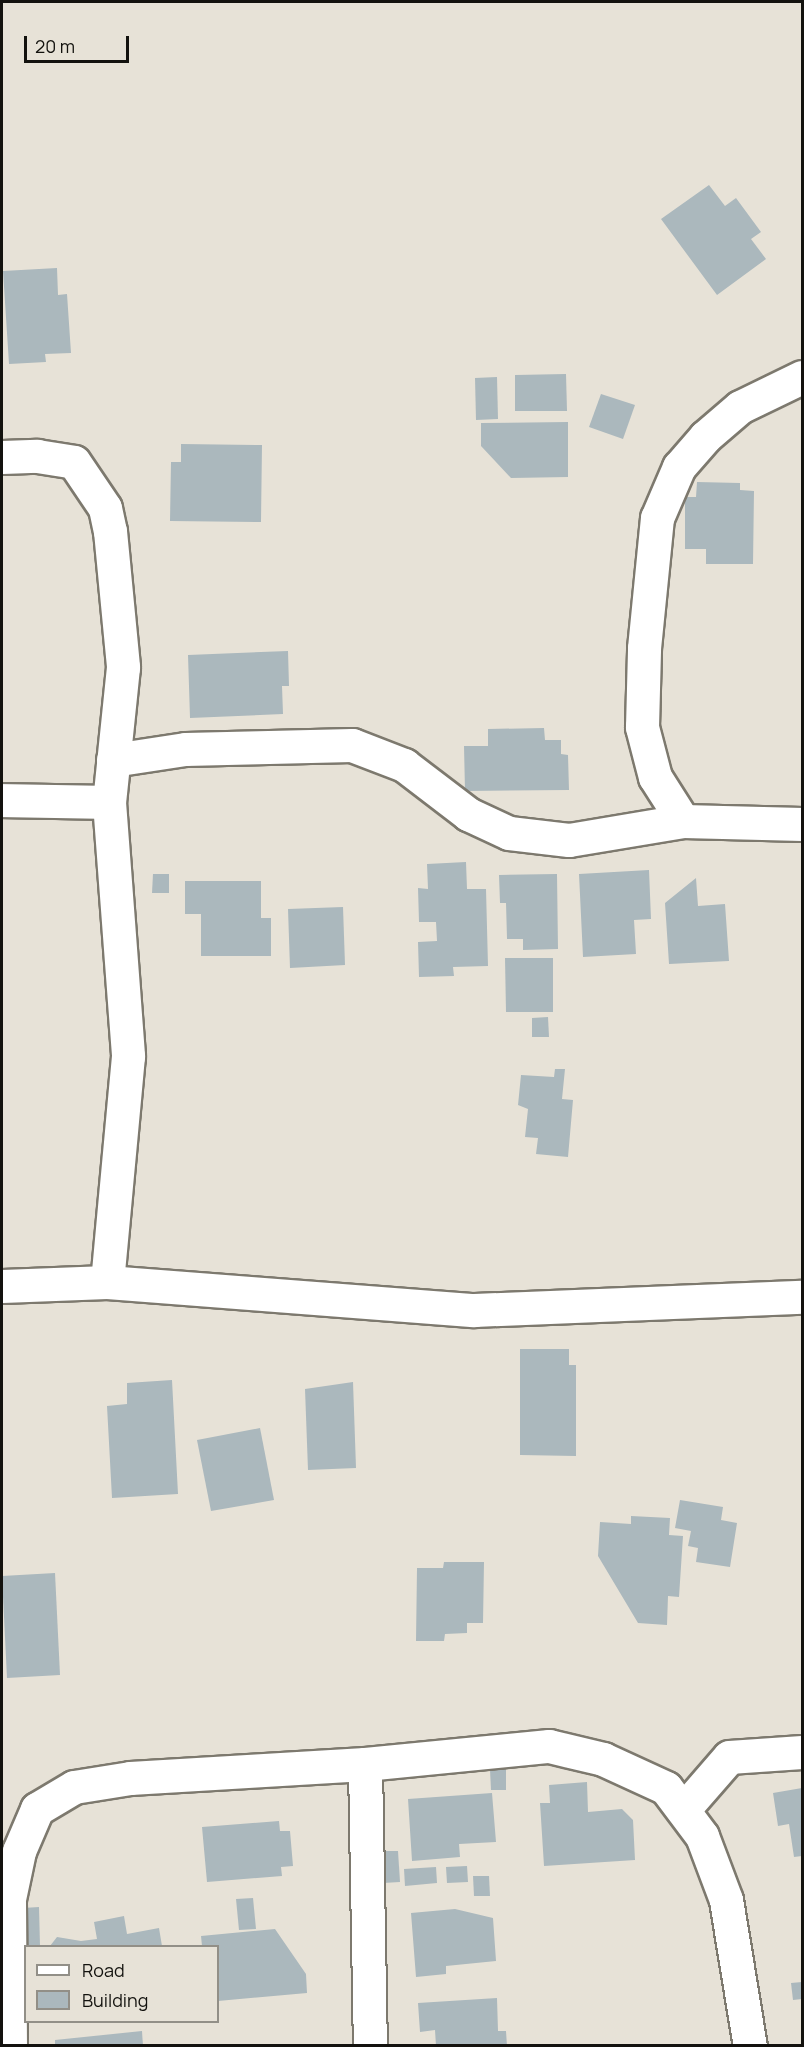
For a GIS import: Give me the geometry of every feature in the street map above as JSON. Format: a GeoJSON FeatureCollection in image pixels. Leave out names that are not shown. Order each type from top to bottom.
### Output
{"type":"FeatureCollection","features":[{"type":"Feature","properties":{"kind":"street"},"geometry":{"type":"LineString","coordinates":[[683,821],[655,777],[642,727],[644,648],[657,518],[679,467],[705,437],[740,407],[791,379],[802,377]]}},
{"type":"Feature","properties":{"kind":"street"},"geometry":{"type":"LineString","coordinates":[[2,457],[37,456],[74,462],[105,508],[111,531],[123,667],[109,802],[128,1056],[107,1282]]}},
{"type":"Feature","properties":{"kind":"street"},"geometry":{"type":"LineString","coordinates":[[113,760],[185,749],[352,745],[404,765],[468,814],[509,833],[569,840],[683,821],[802,824]]}},
{"type":"Feature","properties":{"kind":"street"},"geometry":{"type":"LineString","coordinates":[[2,800],[109,802]]}},
{"type":"Feature","properties":{"kind":"street"},"geometry":{"type":"LineString","coordinates":[[2,1286],[107,1282],[474,1310],[802,1297]]}},
{"type":"Feature","properties":{"kind":"street"},"geometry":{"type":"LineString","coordinates":[[10,2046],[9,1899],[19,1851],[37,1809],[74,1787],[130,1778],[364,1764],[549,1746],[603,1759],[666,1788],[702,1836],[726,1900],[750,2046]]}},
{"type":"Feature","properties":{"kind":"street"},"geometry":{"type":"LineString","coordinates":[[683,1810],[729,1757],[802,1752]]}},
{"type":"Feature","properties":{"kind":"street"},"geometry":{"type":"LineString","coordinates":[[364,1764],[370,2046]]}},
{"type":"Feature","properties":{"kind":"building"},"geometry":{"type":"Polygon","coordinates":[[[709,185],[725,206],[736,198],[761,232],[751,239],[766,259],[717,295],[661,219],[709,185]]]}},
{"type":"Feature","properties":{"kind":"building"},"geometry":{"type":"Polygon","coordinates":[[[57,268],[58,295],[67,294],[71,353],[45,354],[46,362],[9,364],[3,271],[57,268]]]}},
{"type":"Feature","properties":{"kind":"building"},"geometry":{"type":"Polygon","coordinates":[[[566,374],[567,411],[515,411],[515,375],[566,374]]]}},
{"type":"Feature","properties":{"kind":"building"},"geometry":{"type":"Polygon","coordinates":[[[497,377],[498,419],[476,420],[475,378],[497,377]]]}},
{"type":"Feature","properties":{"kind":"building"},"geometry":{"type":"Polygon","coordinates":[[[601,394],[635,405],[623,439],[589,427],[601,394]]]}},
{"type":"Feature","properties":{"kind":"building"},"geometry":{"type":"Polygon","coordinates":[[[568,422],[568,477],[511,478],[481,446],[481,423],[568,422]]]}},
{"type":"Feature","properties":{"kind":"building"},"geometry":{"type":"Polygon","coordinates":[[[181,444],[262,445],[261,522],[170,521],[171,462],[181,462],[181,444]]]}},
{"type":"Feature","properties":{"kind":"building"},"geometry":{"type":"Polygon","coordinates":[[[697,482],[740,483],[740,490],[754,491],[753,564],[706,564],[706,549],[685,549],[685,497],[696,497],[697,482]]]}},
{"type":"Feature","properties":{"kind":"building"},"geometry":{"type":"Polygon","coordinates":[[[288,651],[289,686],[282,686],[283,714],[190,718],[188,655],[288,651]]]}},
{"type":"Feature","properties":{"kind":"building"},"geometry":{"type":"Polygon","coordinates":[[[544,728],[545,740],[561,740],[561,754],[568,755],[569,790],[465,791],[464,746],[488,746],[488,729],[544,728]]]}},
{"type":"Feature","properties":{"kind":"building"},"geometry":{"type":"Polygon","coordinates":[[[466,862],[467,889],[486,889],[488,966],[453,967],[454,976],[419,977],[418,942],[437,941],[436,922],[419,922],[418,888],[428,889],[427,864],[466,862]]]}},
{"type":"Feature","properties":{"kind":"building"},"geometry":{"type":"Polygon","coordinates":[[[649,870],[651,919],[634,920],[636,954],[583,957],[579,874],[649,870]]]}},
{"type":"Feature","properties":{"kind":"building"},"geometry":{"type":"Polygon","coordinates":[[[153,874],[169,874],[169,893],[152,893],[153,874]]]}},
{"type":"Feature","properties":{"kind":"building"},"geometry":{"type":"Polygon","coordinates":[[[557,874],[558,949],[523,950],[523,939],[507,939],[506,903],[500,903],[499,875],[557,874]]]}},
{"type":"Feature","properties":{"kind":"building"},"geometry":{"type":"Polygon","coordinates":[[[696,878],[698,906],[725,904],[729,961],[669,964],[665,903],[696,878]]]}},
{"type":"Feature","properties":{"kind":"building"},"geometry":{"type":"Polygon","coordinates":[[[185,881],[261,881],[261,918],[271,918],[271,956],[201,956],[201,914],[185,914],[185,881]]]}},
{"type":"Feature","properties":{"kind":"building"},"geometry":{"type":"Polygon","coordinates":[[[343,907],[345,965],[290,968],[288,909],[343,907]]]}},
{"type":"Feature","properties":{"kind":"building"},"geometry":{"type":"Polygon","coordinates":[[[505,958],[553,958],[553,1012],[506,1012],[505,958]]]}},
{"type":"Feature","properties":{"kind":"building"},"geometry":{"type":"Polygon","coordinates":[[[548,1017],[549,1037],[532,1037],[532,1018],[548,1017]]]}},
{"type":"Feature","properties":{"kind":"building"},"geometry":{"type":"Polygon","coordinates":[[[555,1069],[565,1069],[562,1099],[573,1100],[568,1157],[536,1154],[538,1138],[525,1137],[528,1109],[518,1105],[521,1075],[554,1077],[555,1069]]]}},
{"type":"Feature","properties":{"kind":"building"},"geometry":{"type":"Polygon","coordinates":[[[520,1349],[569,1349],[569,1365],[576,1365],[576,1456],[520,1455],[520,1349]]]}},
{"type":"Feature","properties":{"kind":"building"},"geometry":{"type":"Polygon","coordinates":[[[172,1380],[178,1494],[112,1498],[107,1406],[127,1404],[127,1383],[172,1380]]]}},
{"type":"Feature","properties":{"kind":"building"},"geometry":{"type":"Polygon","coordinates":[[[353,1382],[356,1468],[308,1470],[305,1389],[353,1382]]]}},
{"type":"Feature","properties":{"kind":"building"},"geometry":{"type":"Polygon","coordinates":[[[260,1428],[274,1500],[211,1511],[197,1440],[260,1428]]]}},
{"type":"Feature","properties":{"kind":"building"},"geometry":{"type":"Polygon","coordinates":[[[680,1500],[723,1507],[721,1520],[737,1523],[730,1567],[696,1562],[698,1548],[688,1546],[691,1531],[675,1528],[680,1500]]]}},
{"type":"Feature","properties":{"kind":"building"},"geometry":{"type":"Polygon","coordinates":[[[631,1516],[670,1518],[669,1535],[683,1536],[679,1597],[668,1596],[667,1625],[638,1623],[598,1556],[600,1522],[631,1524],[631,1516]]]}},
{"type":"Feature","properties":{"kind":"building"},"geometry":{"type":"Polygon","coordinates":[[[444,1562],[484,1562],[483,1623],[467,1623],[467,1633],[445,1634],[444,1641],[416,1641],[417,1568],[443,1568],[444,1562]]]}},
{"type":"Feature","properties":{"kind":"building"},"geometry":{"type":"Polygon","coordinates":[[[55,1573],[60,1675],[7,1678],[2,1576],[55,1573]]]}},
{"type":"Feature","properties":{"kind":"building"},"geometry":{"type":"Polygon","coordinates":[[[490,1769],[506,1769],[506,1790],[491,1790],[490,1769]]]}},
{"type":"Feature","properties":{"kind":"building"},"geometry":{"type":"Polygon","coordinates":[[[587,1782],[588,1812],[622,1809],[633,1820],[635,1860],[544,1866],[540,1803],[550,1803],[549,1785],[587,1782]]]}},
{"type":"Feature","properties":{"kind":"building"},"geometry":{"type":"Polygon","coordinates":[[[802,1788],[802,1856],[794,1857],[789,1824],[778,1826],[773,1793],[802,1788]]]}},
{"type":"Feature","properties":{"kind":"building"},"geometry":{"type":"Polygon","coordinates":[[[492,1793],[496,1842],[459,1844],[460,1857],[412,1861],[408,1799],[492,1793]]]}},
{"type":"Feature","properties":{"kind":"building"},"geometry":{"type":"Polygon","coordinates":[[[279,1821],[280,1831],[290,1831],[293,1866],[281,1867],[282,1876],[207,1882],[202,1827],[279,1821]]]}},
{"type":"Feature","properties":{"kind":"building"},"geometry":{"type":"Polygon","coordinates":[[[382,1851],[398,1851],[400,1882],[383,1883],[382,1851]]]}},
{"type":"Feature","properties":{"kind":"building"},"geometry":{"type":"Polygon","coordinates":[[[467,1866],[468,1882],[447,1883],[446,1867],[467,1866]]]}},
{"type":"Feature","properties":{"kind":"building"},"geometry":{"type":"Polygon","coordinates":[[[436,1867],[437,1883],[405,1886],[404,1869],[436,1867]]]}},
{"type":"Feature","properties":{"kind":"building"},"geometry":{"type":"Polygon","coordinates":[[[473,1876],[489,1876],[490,1896],[474,1896],[473,1876]]]}},
{"type":"Feature","properties":{"kind":"building"},"geometry":{"type":"Polygon","coordinates":[[[253,1898],[256,1929],[239,1930],[236,1899],[253,1898]]]}},
{"type":"Feature","properties":{"kind":"building"},"geometry":{"type":"Polygon","coordinates":[[[39,1907],[40,1945],[24,1946],[23,1908],[39,1907]]]}},
{"type":"Feature","properties":{"kind":"building"},"geometry":{"type":"Polygon","coordinates":[[[455,1909],[493,1918],[496,1961],[446,1966],[446,1974],[416,1977],[411,1913],[455,1909]]]}},
{"type":"Feature","properties":{"kind":"building"},"geometry":{"type":"Polygon","coordinates":[[[124,1916],[127,1934],[159,1928],[162,1945],[51,1945],[57,1937],[81,1941],[97,1939],[94,1922],[124,1916]]]}},
{"type":"Feature","properties":{"kind":"building"},"geometry":{"type":"Polygon","coordinates":[[[275,1929],[306,1974],[307,1993],[219,2001],[219,1945],[202,1945],[201,1936],[275,1929]]]}},
{"type":"Feature","properties":{"kind":"building"},"geometry":{"type":"Polygon","coordinates":[[[802,1982],[802,1999],[793,2000],[791,1983],[802,1982]]]}},
{"type":"Feature","properties":{"kind":"building"},"geometry":{"type":"Polygon","coordinates":[[[497,1998],[498,2031],[506,2031],[507,2046],[436,2046],[435,2030],[420,2032],[418,2003],[497,1998]]]}},
{"type":"Feature","properties":{"kind":"building"},"geometry":{"type":"Polygon","coordinates":[[[142,2031],[143,2046],[55,2046],[55,2040],[142,2031]]]}}]}
